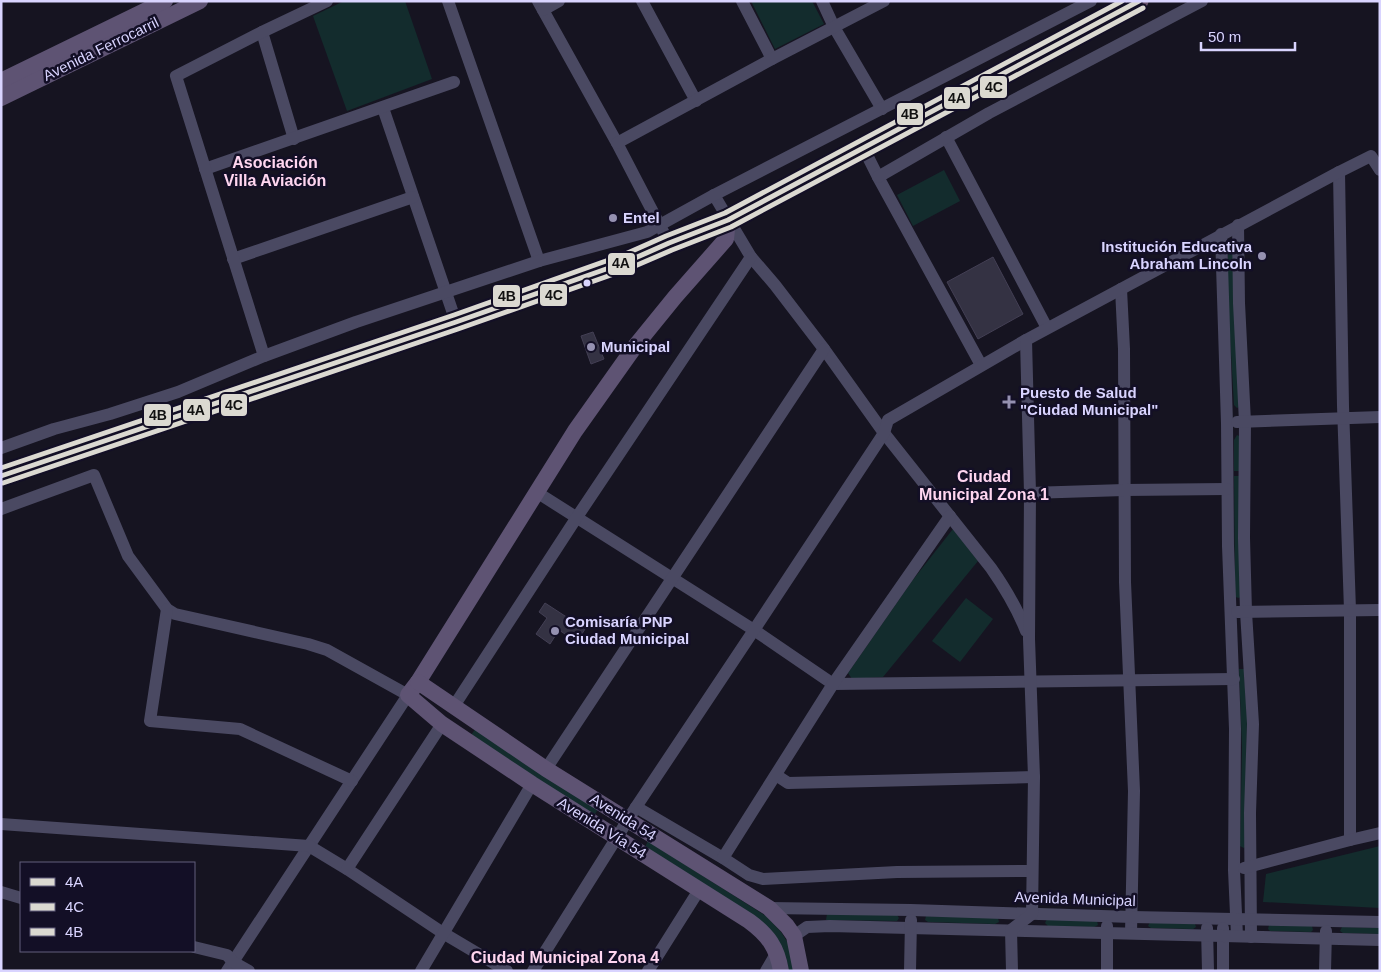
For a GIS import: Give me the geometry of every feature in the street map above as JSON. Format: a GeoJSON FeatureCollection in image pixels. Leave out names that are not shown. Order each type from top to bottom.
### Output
{"type":"FeatureCollection","features":[{"type":"Feature","properties":{"kind":"highway"},"geometry":{"type":"LineString","coordinates":[[1,476],[456,322],[626,262],[728,220],[1138,1]]}},
{"type":"Feature","properties":{"kind":"main road","name":"Avenida Ferrocarril"},"geometry":{"type":"LineString","coordinates":[[1,81],[165,1]]}},
{"type":"Feature","properties":{"kind":"main road","name":"Avenida Ferrocarril"},"geometry":{"type":"LineString","coordinates":[[1,98],[200,1]]}},
{"type":"Feature","properties":{"kind":"main road"},"geometry":{"type":"LineString","coordinates":[[413,689],[538,493],[575,431],[636,346],[675,297],[726,239],[728,220]]}},
{"type":"Feature","properties":{"kind":"main road","name":"Avenida 54"},"geometry":{"type":"LineString","coordinates":[[413,689],[454,706],[546,769],[632,813],[769,908],[794,936],[801,971]]}},
{"type":"Feature","properties":{"kind":"main road","name":"Avenida Vía 54"},"geometry":{"type":"LineString","coordinates":[[413,689],[442,724],[532,784],[732,909],[759,928],[767,936],[777,952],[781,971]]}},
{"type":"Feature","properties":{"kind":"street"},"geometry":{"type":"LineString","coordinates":[[264,356],[176,76],[328,1]]}},
{"type":"Feature","properties":{"kind":"street"},"geometry":{"type":"LineString","coordinates":[[448,1],[539,261]]}},
{"type":"Feature","properties":{"kind":"street"},"geometry":{"type":"LineString","coordinates":[[559,1],[541,6],[617,143],[669,243]]}},
{"type":"Feature","properties":{"kind":"street"},"geometry":{"type":"LineString","coordinates":[[642,1],[696,101]]}},
{"type":"Feature","properties":{"kind":"street"},"geometry":{"type":"LineString","coordinates":[[742,1],[772,59]]}},
{"type":"Feature","properties":{"kind":"street"},"geometry":{"type":"LineString","coordinates":[[822,1],[834,27],[882,109]]}},
{"type":"Feature","properties":{"kind":"street"},"geometry":{"type":"LineString","coordinates":[[617,143],[884,1]]}},
{"type":"Feature","properties":{"kind":"street"},"geometry":{"type":"LineString","coordinates":[[1,448],[54,429],[110,414],[178,392],[264,356],[356,322],[539,261],[647,232],[658,224],[1091,1]]}},
{"type":"Feature","properties":{"kind":"street"},"geometry":{"type":"LineString","coordinates":[[878,177],[989,112],[1202,1]]}},
{"type":"Feature","properties":{"kind":"street"},"geometry":{"type":"LineString","coordinates":[[262,32],[294,139]]}},
{"type":"Feature","properties":{"kind":"street"},"geometry":{"type":"LineString","coordinates":[[205,169],[454,82]]}},
{"type":"Feature","properties":{"kind":"street"},"geometry":{"type":"LineString","coordinates":[[383,108],[456,322]]}},
{"type":"Feature","properties":{"kind":"street"},"geometry":{"type":"LineString","coordinates":[[946,137],[1047,328]]}},
{"type":"Feature","properties":{"kind":"street"},"geometry":{"type":"LineString","coordinates":[[863,147],[982,365]]}},
{"type":"Feature","properties":{"kind":"street"},"geometry":{"type":"LineString","coordinates":[[533,971],[632,813],[884,433],[888,420],[1047,328],[1339,172],[1371,156],[1380,170]]}},
{"type":"Feature","properties":{"kind":"street"},"geometry":{"type":"LineString","coordinates":[[1339,172],[1343,418],[1350,610],[1350,840]]}},
{"type":"Feature","properties":{"kind":"street"},"geometry":{"type":"LineString","coordinates":[[714,195],[751,257],[775,284],[884,433],[991,568],[1019,612],[1029,639]]}},
{"type":"Feature","properties":{"kind":"street"},"geometry":{"type":"LineString","coordinates":[[233,259],[413,197]]}},
{"type":"Feature","properties":{"kind":"street"},"geometry":{"type":"LineString","coordinates":[[1238,225],[1239,303],[1245,422],[1244,538],[1246,612],[1253,724],[1250,813],[1251,937]]}},
{"type":"Feature","properties":{"kind":"street"},"geometry":{"type":"LineString","coordinates":[[1221,234],[1230,612],[1234,679],[1234,870],[1237,936]]}},
{"type":"Feature","properties":{"kind":"street"},"geometry":{"type":"LineString","coordinates":[[454,706],[577,517],[751,257]]}},
{"type":"Feature","properties":{"kind":"street"},"geometry":{"type":"LineString","coordinates":[[1121,289],[1124,349],[1125,582],[1134,791],[1131,933]]}},
{"type":"Feature","properties":{"kind":"street"},"geometry":{"type":"LineString","coordinates":[[1011,930],[1032,914],[1034,777],[1029,639],[1030,493],[1026,340]]}},
{"type":"Feature","properties":{"kind":"street"},"geometry":{"type":"LineString","coordinates":[[546,769],[824,349]]}},
{"type":"Feature","properties":{"kind":"street"},"geometry":{"type":"LineString","coordinates":[[1227,423],[1380,417]]}},
{"type":"Feature","properties":{"kind":"street"},"geometry":{"type":"LineString","coordinates":[[1,509],[94,475],[128,556],[168,609],[176,614],[327,650],[413,689],[230,966]]}},
{"type":"Feature","properties":{"kind":"street"},"geometry":{"type":"LineString","coordinates":[[1030,493],[1227,489]]}},
{"type":"Feature","properties":{"kind":"street"},"geometry":{"type":"LineString","coordinates":[[538,493],[754,630],[833,684],[1234,679]]}},
{"type":"Feature","properties":{"kind":"street"},"geometry":{"type":"LineString","coordinates":[[723,858],[833,684],[950,516]]}},
{"type":"Feature","properties":{"kind":"street"},"geometry":{"type":"LineString","coordinates":[[168,609],[150,721],[240,729],[352,780]]}},
{"type":"Feature","properties":{"kind":"street"},"geometry":{"type":"LineString","coordinates":[[1230,612],[1380,610]]}},
{"type":"Feature","properties":{"kind":"street"},"geometry":{"type":"LineString","coordinates":[[347,869],[442,724]]}},
{"type":"Feature","properties":{"kind":"street"},"geometry":{"type":"LineString","coordinates":[[776,775],[788,783],[1034,777]]}},
{"type":"Feature","properties":{"kind":"street"},"geometry":{"type":"LineString","coordinates":[[421,971],[532,784]]}},
{"type":"Feature","properties":{"kind":"street"},"geometry":{"type":"LineString","coordinates":[[632,813],[723,858],[750,875],[763,879],[898,872],[1032,871]]}},
{"type":"Feature","properties":{"kind":"street"},"geometry":{"type":"LineString","coordinates":[[1,824],[309,846],[443,933],[506,971]]}},
{"type":"Feature","properties":{"kind":"street"},"geometry":{"type":"LineString","coordinates":[[1234,870],[1380,834]]}},
{"type":"Feature","properties":{"kind":"street"},"geometry":{"type":"LineString","coordinates":[[648,971],[699,890]]}},
{"type":"Feature","properties":{"kind":"street"},"geometry":{"type":"LineString","coordinates":[[1,892],[20,898]]}},
{"type":"Feature","properties":{"kind":"street","name":"Avenida Municipal"},"geometry":{"type":"LineString","coordinates":[[769,908],[1380,922]]}},
{"type":"Feature","properties":{"kind":"street"},"geometry":{"type":"LineString","coordinates":[[910,910],[910,971]]}},
{"type":"Feature","properties":{"kind":"street"},"geometry":{"type":"LineString","coordinates":[[1107,971],[1108,916]]}},
{"type":"Feature","properties":{"kind":"street"},"geometry":{"type":"LineString","coordinates":[[1207,918],[1208,971]]}},
{"type":"Feature","properties":{"kind":"street"},"geometry":{"type":"LineString","coordinates":[[1223,919],[1224,971]]}},
{"type":"Feature","properties":{"kind":"street"},"geometry":{"type":"LineString","coordinates":[[1325,971],[1326,921]]}},
{"type":"Feature","properties":{"kind":"street"},"geometry":{"type":"LineString","coordinates":[[794,936],[807,927],[814,926],[1380,940]]}},
{"type":"Feature","properties":{"kind":"street"},"geometry":{"type":"LineString","coordinates":[[1011,930],[1012,971]]}},
{"type":"Feature","properties":{"kind":"street"},"geometry":{"type":"LineString","coordinates":[[195,946],[227,955],[230,966]]}},
{"type":"Feature","properties":{"kind":"street"},"geometry":{"type":"LineString","coordinates":[[766,971],[777,952]]}},
{"type":"Feature","properties":{"kind":"street"},"geometry":{"type":"LineString","coordinates":[[230,966],[249,971]]}},
{"type":"Feature","properties":{"kind":"green space"},"geometry":{"type":"Polygon","coordinates":[[[344,1],[405,1],[432,79],[347,111],[313,16],[344,1]]]}},
{"type":"Feature","properties":{"kind":"green space"},"geometry":{"type":"Polygon","coordinates":[[[751,1],[812,1],[824,24],[775,49],[751,1]]]}},
{"type":"Feature","properties":{"kind":"green space"},"geometry":{"type":"Polygon","coordinates":[[[944,170],[960,201],[913,226],[897,195],[944,170]]]}},
{"type":"Feature","properties":{"kind":"green space"},"geometry":{"type":"Polygon","coordinates":[[[1230,251],[1233,255],[1239,407],[1237,408],[1234,405],[1228,301],[1228,255],[1230,251]]]}},
{"type":"Feature","properties":{"kind":"green space"},"geometry":{"type":"Polygon","coordinates":[[[1237,435],[1239,436],[1240,471],[1234,471],[1234,440],[1237,435]]]}},
{"type":"Feature","properties":{"kind":"green space"},"geometry":{"type":"Polygon","coordinates":[[[1234,476],[1240,476],[1239,598],[1235,597],[1234,476]]]}},
{"type":"Feature","properties":{"kind":"green space"},"geometry":{"type":"Polygon","coordinates":[[[953,529],[978,561],[883,677],[852,679],[848,673],[912,581],[953,529]]]}},
{"type":"Feature","properties":{"kind":"green space"},"geometry":{"type":"Polygon","coordinates":[[[966,598],[993,619],[960,662],[932,641],[966,598]]]}},
{"type":"Feature","properties":{"kind":"green space"},"geometry":{"type":"Polygon","coordinates":[[[1239,669],[1244,669],[1247,717],[1244,848],[1240,846],[1242,747],[1239,669]]]}},
{"type":"Feature","properties":{"kind":"green space"},"geometry":{"type":"Polygon","coordinates":[[[476,728],[598,809],[594,816],[471,735],[476,728]]]}},
{"type":"Feature","properties":{"kind":"green space"},"geometry":{"type":"Polygon","coordinates":[[[648,841],[766,916],[781,932],[788,943],[795,971],[789,971],[786,957],[645,847],[648,841]]]}},
{"type":"Feature","properties":{"kind":"green space"},"geometry":{"type":"Polygon","coordinates":[[[1380,846],[1380,908],[1263,902],[1266,874],[1380,846]]]}},
{"type":"Feature","properties":{"kind":"green space"},"geometry":{"type":"Polygon","coordinates":[[[827,914],[897,915],[899,918],[897,921],[826,920],[827,914]]]}},
{"type":"Feature","properties":{"kind":"green space"},"geometry":{"type":"Polygon","coordinates":[[[926,916],[998,918],[999,922],[995,924],[928,922],[925,920],[926,916]]]}},
{"type":"Feature","properties":{"kind":"green space"},"geometry":{"type":"Polygon","coordinates":[[[1047,919],[1097,921],[1098,925],[1094,927],[1048,926],[1045,923],[1047,919]]]}},
{"type":"Feature","properties":{"kind":"green space"},"geometry":{"type":"Polygon","coordinates":[[[1150,922],[1195,924],[1196,927],[1193,929],[1151,928],[1148,926],[1150,922]]]}},
{"type":"Feature","properties":{"kind":"green space"},"geometry":{"type":"Polygon","coordinates":[[[1269,925],[1312,926],[1313,930],[1311,932],[1270,931],[1268,929],[1269,925]]]}},
{"type":"Feature","properties":{"kind":"green space"},"geometry":{"type":"Polygon","coordinates":[[[1342,927],[1380,928],[1380,934],[1343,933],[1340,931],[1342,927]]]}},
{"type":"Feature","properties":{"kind":"building"},"geometry":{"type":"Polygon","coordinates":[[[993,257],[1023,314],[978,339],[947,282],[993,257]]]}},
{"type":"Feature","properties":{"kind":"building"},"geometry":{"type":"Polygon","coordinates":[[[593,332],[604,359],[591,364],[581,336],[593,332]]]}},
{"type":"Feature","properties":{"kind":"building"},"geometry":{"type":"Polygon","coordinates":[[[545,603],[585,629],[577,642],[559,630],[550,644],[536,634],[547,618],[539,612],[545,603]]]}},
{"type":"Feature","properties":{"kind":"transit line","name":"4B"},"geometry":{"type":"LineString","coordinates":[[1,468],[454,315],[623,255],[725,213],[1122,1]]}},
{"type":"Feature","properties":{"kind":"transit line","name":"4A"},"geometry":{"type":"LineString","coordinates":[[1,476],[456,322],[626,262],[728,220],[1139,1]]}},
{"type":"Feature","properties":{"kind":"transit line","name":"4C"},"geometry":{"type":"LineString","coordinates":[[3,483],[458,329],[628,269],[731,227],[1143,8]]}},
{"type":"Feature","properties":{"kind":"place","name":"Entel"},"geometry":{"type":"Point","coordinates":[613,218]}},
{"type":"Feature","properties":{"kind":"place","name":"Institución Educativa Abraham Lincoln"},"geometry":{"type":"Point","coordinates":[1262,256]}},
{"type":"Feature","properties":{"kind":"place","name":"Municipal"},"geometry":{"type":"Point","coordinates":[591,347]}},
{"type":"Feature","properties":{"kind":"place","name":"Puesto de Salud \"Ciudad Municipal\""},"geometry":{"type":"Point","coordinates":[1009,402]}},
{"type":"Feature","properties":{"kind":"place","name":"Comisaría PNP Ciudad Municipal"},"geometry":{"type":"Point","coordinates":[555,631]}},
{"type":"Feature","properties":{"kind":"district","name":"Asociación Villa Aviación"},"geometry":{"type":"Point","coordinates":[275,171]}},
{"type":"Feature","properties":{"kind":"district","name":"Ciudad Municipal Zona 1"},"geometry":{"type":"Point","coordinates":[984,485]}},
{"type":"Feature","properties":{"kind":"district","name":"Ciudad Municipal Zona 4"},"geometry":{"type":"Point","coordinates":[565,957]}}]}
